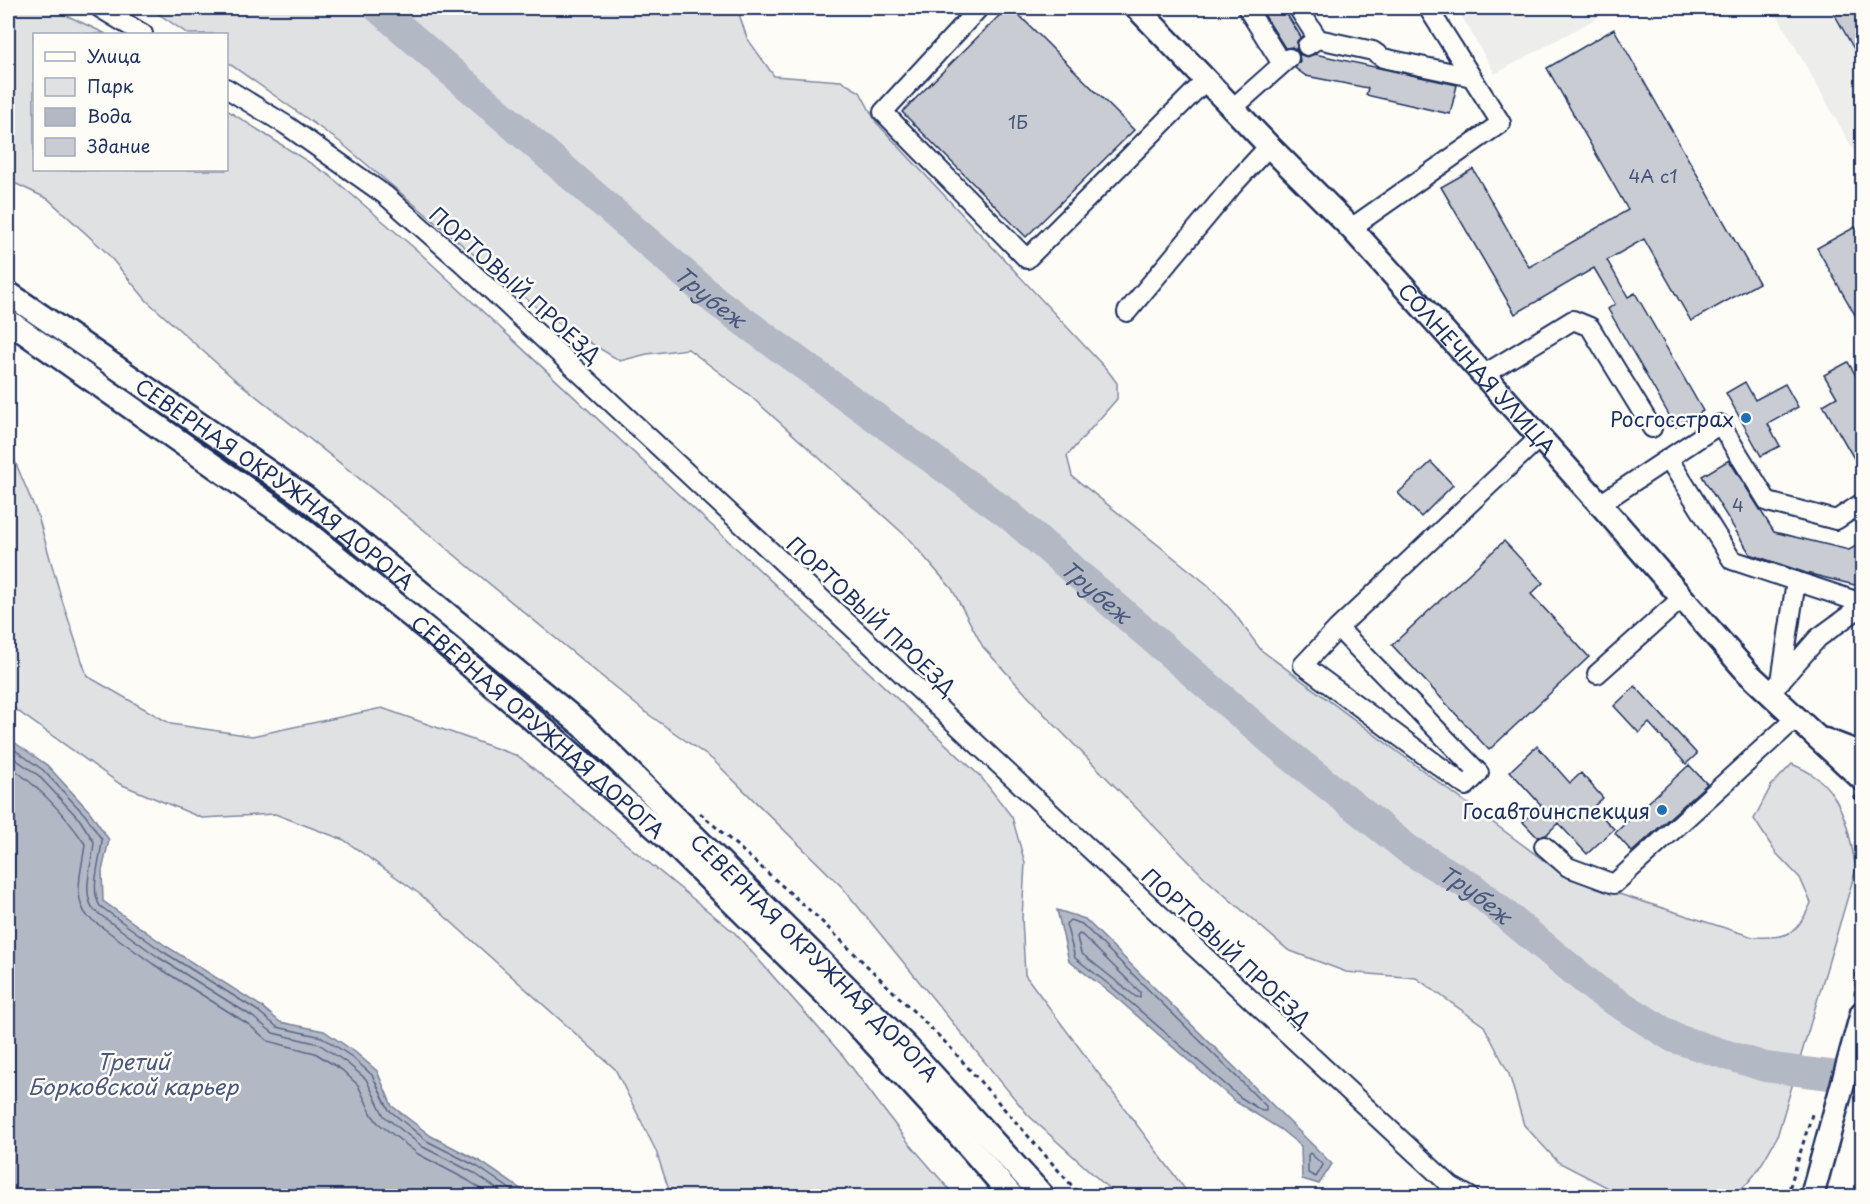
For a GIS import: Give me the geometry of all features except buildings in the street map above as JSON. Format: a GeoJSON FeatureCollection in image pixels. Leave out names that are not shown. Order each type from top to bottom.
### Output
{"type":"FeatureCollection","features":[{"type":"Feature","properties":{"kind":"main road","name":"СОЛНЕЧНАЯ УЛИЦА"},"geometry":{"type":"LineString","coordinates":[[1137,8],[1351,228],[1600,504],[1748,673],[1775,687],[1796,718],[1863,779]]}},
{"type":"Feature","properties":{"kind":"main road","name":"СЕВЕРНАЯ ОКРУЖНАЯ ДОРОГА"},"geometry":{"type":"LineString","coordinates":[[8,293],[305,497],[583,726],[907,1047],[1043,1197]]}},
{"type":"Feature","properties":{"kind":"main road","name":"СЕВЕРНАЯ ОРУЖНАЯ ДОРОГА"},"geometry":{"type":"LineString","coordinates":[[8,321],[294,522],[432,633],[568,750],[667,838],[864,1032],[1012,1197]]}},
{"type":"Feature","properties":{"kind":"main road","name":"СОЛНЕЧНАЯ УЛИЦА"},"geometry":{"type":"LineString","coordinates":[[1814,736],[1863,754]]}},
{"type":"Feature","properties":{"kind":"main road"},"geometry":{"type":"LineString","coordinates":[[1840,759],[1863,795]]}},
{"type":"Feature","properties":{"kind":"main road"},"geometry":{"type":"LineString","coordinates":[[1812,1197],[1824,1156],[1858,1006]]}},
{"type":"Feature","properties":{"kind":"lane"},"geometry":{"type":"LineString","coordinates":[[100,8],[141,33]]}},
{"type":"Feature","properties":{"kind":"lane"},"geometry":{"type":"LineString","coordinates":[[979,8],[883,112],[1027,259],[1206,80]]}},
{"type":"Feature","properties":{"kind":"lane"},"geometry":{"type":"LineString","coordinates":[[1233,108],[1286,61],[1247,8]]}},
{"type":"Feature","properties":{"kind":"lane"},"geometry":{"type":"LineString","coordinates":[[1298,8],[1312,43],[1373,51],[1383,58],[1472,77]]}},
{"type":"Feature","properties":{"kind":"lane"},"geometry":{"type":"LineString","coordinates":[[1351,228],[1501,123],[1428,8]]}},
{"type":"Feature","properties":{"kind":"lane","name":"ПОРТОВЫЙ ПРОЕЗД"},"geometry":{"type":"LineString","coordinates":[[228,89],[285,125],[385,195],[461,262],[1412,1150],[1451,1186],[1469,1197]]}},
{"type":"Feature","properties":{"kind":"lane"},"geometry":{"type":"LineString","coordinates":[[1127,312],[1234,184],[1269,146]]}},
{"type":"Feature","properties":{"kind":"lane"},"geometry":{"type":"LineString","coordinates":[[1483,375],[1573,320],[1590,327],[1652,428]]}},
{"type":"Feature","properties":{"kind":"lane"},"geometry":{"type":"LineString","coordinates":[[1600,504],[1720,424],[1768,502],[1836,520],[1863,503]]}},
{"type":"Feature","properties":{"kind":"lane"},"geometry":{"type":"LineString","coordinates":[[1338,628],[1479,773],[1466,786],[1303,665],[1338,628],[1540,437]]}},
{"type":"Feature","properties":{"kind":"lane"},"geometry":{"type":"LineString","coordinates":[[1668,458],[1732,560],[1863,604]]}},
{"type":"Feature","properties":{"kind":"lane"},"geometry":{"type":"LineString","coordinates":[[1775,687],[1796,581]]}},
{"type":"Feature","properties":{"kind":"lane"},"geometry":{"type":"LineString","coordinates":[[1597,674],[1681,599]]}},
{"type":"Feature","properties":{"kind":"lane"},"geometry":{"type":"LineString","coordinates":[[1775,687],[1818,639],[1863,604]]}},
{"type":"Feature","properties":{"kind":"lane"},"geometry":{"type":"LineString","coordinates":[[1544,846],[1568,867],[1614,884],[1796,718]]}},
{"type":"Feature","properties":{"kind":"path"},"geometry":{"type":"LineString","coordinates":[[1858,1006],[1859,940],[1863,920]]}},
{"type":"Feature","properties":{"kind":"path"},"geometry":{"type":"LineString","coordinates":[[1787,1197],[1809,1125]]}},
{"type":"Feature","properties":{"kind":"shaded area"},"geometry":{"type":"Polygon","coordinates":[[[1457,8],[1615,8],[1495,74],[1457,8]]]}},
{"type":"Feature","properties":{"kind":"shaded area"},"geometry":{"type":"Polygon","coordinates":[[[1773,8],[1862,8],[1862,165],[1773,8]]]}},
{"type":"Feature","properties":{"kind":"green space"},"geometry":{"type":"Polygon","coordinates":[[[8,8],[51,8],[104,33],[33,33],[33,171],[228,171],[228,111],[329,175],[419,252],[981,777],[1012,817],[1025,863],[1022,918],[1025,975],[1190,1196],[1117,1196],[1028,1115],[842,887],[713,760],[645,712],[434,538],[232,377],[147,301],[106,252],[48,199],[8,180],[8,8]]]}},
{"type":"Feature","properties":{"kind":"green space"},"geometry":{"type":"Polygon","coordinates":[[[150,8],[737,8],[747,38],[774,76],[841,81],[860,92],[876,122],[1117,383],[1117,399],[1067,456],[1072,476],[1208,585],[1234,613],[1261,650],[1566,877],[1753,937],[1775,937],[1790,933],[1801,922],[1811,903],[1800,878],[1776,853],[1754,819],[1771,786],[1792,764],[1813,775],[1824,784],[1839,805],[1848,830],[1856,869],[1777,1137],[1763,1163],[1745,1186],[1729,1196],[1624,1196],[1558,1162],[1524,1125],[1509,1074],[1484,1026],[1416,978],[1346,972],[1288,950],[1207,880],[1045,715],[983,647],[952,589],[907,537],[748,394],[688,349],[647,354],[620,361],[548,317],[340,142],[228,63],[228,33],[187,33],[150,8]]]}},
{"type":"Feature","properties":{"kind":"green space"},"geometry":{"type":"Polygon","coordinates":[[[8,445],[38,516],[87,676],[171,724],[252,736],[382,708],[518,756],[735,933],[844,1057],[908,1142],[955,1196],[671,1196],[656,1151],[615,1069],[421,895],[344,840],[275,814],[202,818],[120,784],[8,704],[8,445]]]}},
{"type":"Feature","properties":{"kind":"water","name":"Третий Борковской карьер"},"geometry":{"type":"Polygon","coordinates":[[[8,738],[47,765],[90,812],[109,840],[102,871],[103,901],[166,946],[261,1006],[280,1022],[324,1031],[355,1052],[377,1071],[392,1106],[431,1136],[481,1162],[531,1196],[8,1196],[8,738]]]}},
{"type":"Feature","properties":{"kind":"water"},"geometry":{"type":"Polygon","coordinates":[[[1057,910],[1085,919],[1332,1164],[1319,1184],[1302,1179],[1301,1146],[1280,1129],[1236,1102],[1112,994],[1069,961],[1057,910]]]}},
{"type":"Feature","properties":{"kind":"waterway","name":"Трубеж"},"geometry":{"type":"LineString","coordinates":[[378,8],[717,302],[1008,514],[1272,741],[1409,850],[1473,888],[1597,990],[1674,1038],[1765,1067],[1862,1079]]}},
{"type":"Feature","properties":{"kind":"place","name":"Росгосстрах"},"geometry":{"type":"Point","coordinates":[1746,418]}},
{"type":"Feature","properties":{"kind":"place","name":"Госавтоинспекция"},"geometry":{"type":"Point","coordinates":[1662,810]}}]}
